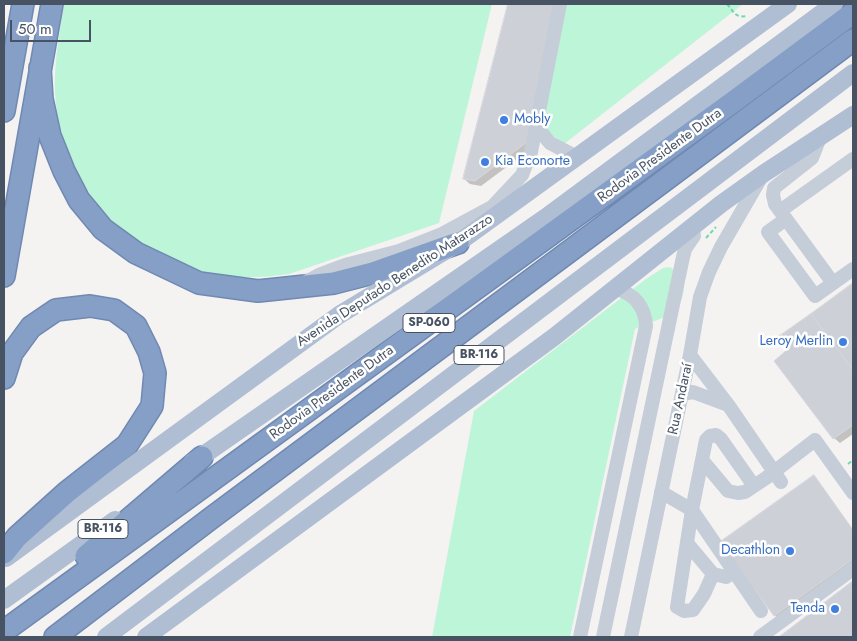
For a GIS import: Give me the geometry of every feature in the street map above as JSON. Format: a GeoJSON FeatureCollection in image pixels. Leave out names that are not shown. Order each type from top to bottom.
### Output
{"type":"FeatureCollection","features":[{"type":"Feature","properties":{"kind":"highway"},"geometry":{"type":"LineString","coordinates":[[4,111],[23,4]]}},
{"type":"Feature","properties":{"kind":"highway"},"geometry":{"type":"LineString","coordinates":[[4,276],[52,4]]}},
{"type":"Feature","properties":{"kind":"highway","name":"Rodovia Presidente Dutra"},"geometry":{"type":"LineString","coordinates":[[4,629],[733,102],[853,13]]}},
{"type":"Feature","properties":{"kind":"highway","name":"Rodovia Presidente Dutra"},"geometry":{"type":"LineString","coordinates":[[55,637],[226,507],[853,40]]}},
{"type":"Feature","properties":{"kind":"highway"},"geometry":{"type":"LineString","coordinates":[[40,68],[42,99],[50,136],[64,171],[79,200],[103,229],[136,253],[199,283],[258,291],[334,283],[373,273],[458,243]]}},
{"type":"Feature","properties":{"kind":"highway"},"geometry":{"type":"LineString","coordinates":[[4,378],[12,353],[31,327],[56,310],[90,306],[114,310],[136,326],[149,352],[155,373],[152,406],[127,445],[67,492],[17,537],[4,553]]}},
{"type":"Feature","properties":{"kind":"highway"},"geometry":{"type":"LineString","coordinates":[[4,629],[202,457]]}},
{"type":"Feature","properties":{"kind":"main road","name":"Avenida Deputado Benedito Matarazzo"},"geometry":{"type":"LineString","coordinates":[[4,560],[339,315],[458,243],[788,4]]}},
{"type":"Feature","properties":{"kind":"main road","name":"Rodovia Presidente Dutra"},"geometry":{"type":"LineString","coordinates":[[4,600],[202,457],[545,218],[834,4]]}},
{"type":"Feature","properties":{"kind":"main road","name":"BR-116"},"geometry":{"type":"LineString","coordinates":[[106,637],[853,73]]}},
{"type":"Feature","properties":{"kind":"main road"},"geometry":{"type":"LineString","coordinates":[[146,637],[159,631],[554,337],[693,227],[764,174],[853,115]]}},
{"type":"Feature","properties":{"kind":"street"},"geometry":{"type":"LineString","coordinates":[[294,288],[321,274],[345,265],[398,251],[442,234],[492,207],[522,175],[531,152],[560,4]]}},
{"type":"Feature","properties":{"kind":"street"},"geometry":{"type":"LineString","coordinates":[[536,126],[550,143],[577,157]]}},
{"type":"Feature","properties":{"kind":"street"},"geometry":{"type":"LineString","coordinates":[[821,135],[812,158],[774,188],[774,200],[833,283]]}},
{"type":"Feature","properties":{"kind":"street"},"geometry":{"type":"LineString","coordinates":[[853,159],[783,215],[768,232],[815,296],[853,269]]}},
{"type":"Feature","properties":{"kind":"street","name":"Rua Andaraí"},"geometry":{"type":"LineString","coordinates":[[631,637],[690,355],[700,297],[720,247],[764,174]]}},
{"type":"Feature","properties":{"kind":"street"},"geometry":{"type":"LineString","coordinates":[[603,637],[682,257],[694,236],[693,227]]}},
{"type":"Feature","properties":{"kind":"street"},"geometry":{"type":"LineString","coordinates":[[580,637],[646,326],[644,313],[638,301],[628,293],[616,289]]}},
{"type":"Feature","properties":{"kind":"street"},"geometry":{"type":"LineString","coordinates":[[690,355],[729,406],[777,477]]}},
{"type":"Feature","properties":{"kind":"street"},"geometry":{"type":"LineString","coordinates":[[682,394],[693,392],[729,406]]}},
{"type":"Feature","properties":{"kind":"street"},"geometry":{"type":"LineString","coordinates":[[713,574],[704,594],[693,610],[684,611],[677,607],[692,510],[706,440],[710,436],[716,435],[721,439],[754,486]]}},
{"type":"Feature","properties":{"kind":"street"},"geometry":{"type":"LineString","coordinates":[[702,460],[728,491],[738,494],[777,477],[815,440],[853,493]]}},
{"type":"Feature","properties":{"kind":"street"},"geometry":{"type":"LineString","coordinates":[[661,492],[692,510],[761,611]]}},
{"type":"Feature","properties":{"kind":"street"},"geometry":{"type":"LineString","coordinates":[[687,543],[713,574],[726,577],[733,572]]}},
{"type":"Feature","properties":{"kind":"street"},"geometry":{"type":"LineString","coordinates":[[760,637],[853,570]]}},
{"type":"Feature","properties":{"kind":"path"},"geometry":{"type":"LineString","coordinates":[[727,4],[734,15]]}},
{"type":"Feature","properties":{"kind":"green space"},"geometry":{"type":"Polygon","coordinates":[[[64,4],[492,4],[439,223],[289,274],[268,276],[237,277],[206,273],[143,246],[126,234],[96,203],[74,166],[66,146],[60,126],[55,92],[57,54],[64,4]]]}},
{"type":"Feature","properties":{"kind":"green space"},"geometry":{"type":"Polygon","coordinates":[[[565,4],[743,4],[564,144],[544,129],[544,113],[565,4]]]}},
{"type":"Feature","properties":{"kind":"green space"},"geometry":{"type":"Polygon","coordinates":[[[670,267],[681,277],[684,288],[683,293],[677,312],[635,329],[570,637],[432,637],[474,411],[646,279],[663,268],[670,267]]]}},
{"type":"Feature","properties":{"kind":"building"},"geometry":{"type":"Polygon","coordinates":[[[508,4],[554,4],[527,142],[475,181],[463,179],[508,4]]]}},
{"type":"Feature","properties":{"kind":"building","name":"Leroy Merlin"},"geometry":{"type":"Polygon","coordinates":[[[853,283],[853,370],[811,314],[853,283]]]}},
{"type":"Feature","properties":{"kind":"building"},"geometry":{"type":"Polygon","coordinates":[[[811,314],[853,370],[853,425],[833,439],[774,361],[788,349],[778,337],[811,314]]]}},
{"type":"Feature","properties":{"kind":"building","name":"Decathlon"},"geometry":{"type":"Polygon","coordinates":[[[814,475],[853,530],[853,559],[774,616],[720,542],[814,475]]]}},
{"type":"Feature","properties":{"kind":"building","name":"Tenda"},"geometry":{"type":"Polygon","coordinates":[[[853,581],[853,637],[779,637],[853,581]]]}},
{"type":"Feature","properties":{"kind":"place","name":"Mobly"},"geometry":{"type":"Point","coordinates":[504,120]}},
{"type":"Feature","properties":{"kind":"place","name":"Kia Econorte"},"geometry":{"type":"Point","coordinates":[485,162]}},
{"type":"Feature","properties":{"kind":"place","name":"Leroy Merlin"},"geometry":{"type":"Point","coordinates":[843,342]}},
{"type":"Feature","properties":{"kind":"place","name":"Decathlon"},"geometry":{"type":"Point","coordinates":[790,551]}},
{"type":"Feature","properties":{"kind":"place","name":"Tenda"},"geometry":{"type":"Point","coordinates":[835,609]}}]}
